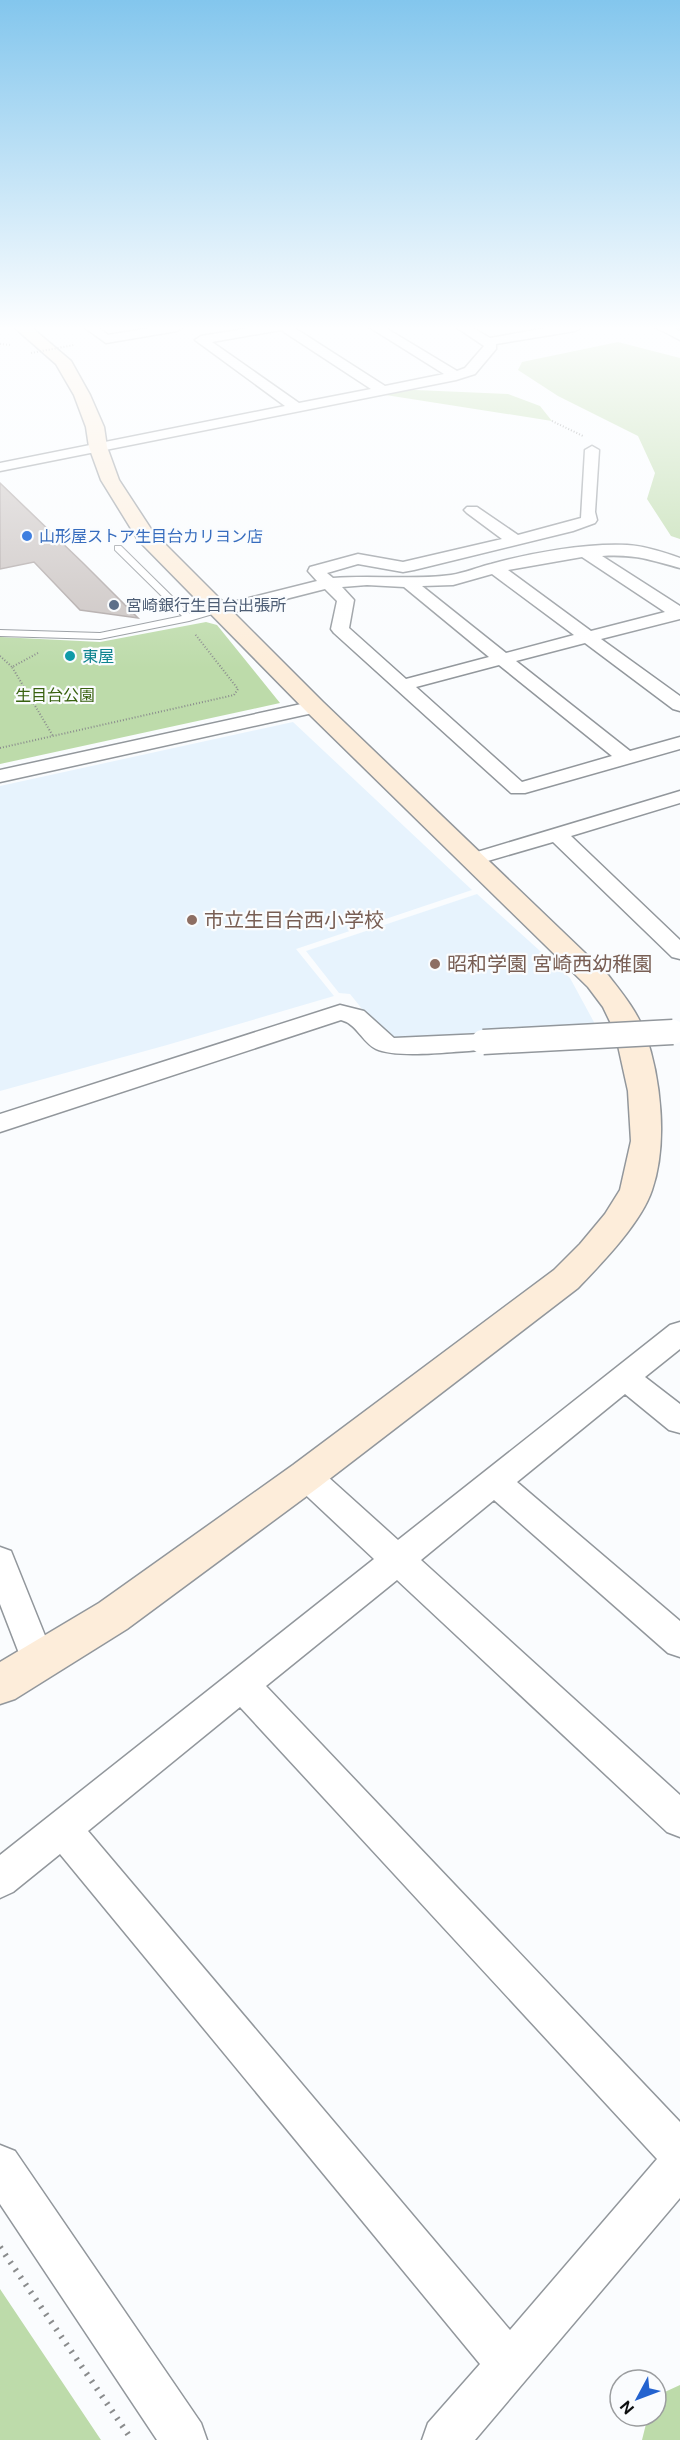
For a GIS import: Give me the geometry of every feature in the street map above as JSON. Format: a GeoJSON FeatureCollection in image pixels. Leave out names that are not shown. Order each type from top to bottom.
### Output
{"type":"FeatureCollection","features":[{"type":"Feature","properties":{"kind":"street"},"geometry":{"type":"LineString","coordinates":[[0,1685],[113,1616],[306,1476],[566,1279],[592,1253],[636,1191],[647,1141],[643,1091],[630,1032],[616,1005],[598,981],[315,707],[145,536],[110,480],[97,441]]}},
{"type":"Feature","properties":{"kind":"street"},"geometry":{"type":"LineString","coordinates":[[0,467],[130,441]]}},
{"type":"Feature","properties":{"kind":"street"},"geometry":{"type":"LineString","coordinates":[[590,444],[587,513],[589,520],[567,528],[414,565],[403,567],[358,560],[316,571],[346,600],[340,629],[518,789],[680,743]]}},
{"type":"Feature","properties":{"kind":"street"},"geometry":{"type":"LineString","coordinates":[[472,510],[514,540]]}},
{"type":"Feature","properties":{"kind":"street"},"geometry":{"type":"LineString","coordinates":[[219,611],[328,583],[367,580],[410,582],[453,580],[523,561],[585,552],[626,550],[653,554],[680,563]]}},
{"type":"Feature","properties":{"kind":"street"},"geometry":{"type":"LineString","coordinates":[[585,552],[680,613]]}},
{"type":"Feature","properties":{"kind":"street"},"geometry":{"type":"LineString","coordinates":[[494,568],[680,705]]}},
{"type":"Feature","properties":{"kind":"street"},"geometry":{"type":"LineString","coordinates":[[410,582],[413,588],[501,660],[627,758]]}},
{"type":"Feature","properties":{"kind":"street"},"geometry":{"type":"LineString","coordinates":[[403,685],[680,613]]}},
{"type":"Feature","properties":{"kind":"street"},"geometry":{"type":"LineString","coordinates":[[0,776],[315,707]]}},
{"type":"Feature","properties":{"kind":"street"},"geometry":{"type":"LineString","coordinates":[[474,860],[557,834],[676,802]]}},
{"type":"Feature","properties":{"kind":"street"},"geometry":{"type":"LineString","coordinates":[[557,834],[680,952]]}},
{"type":"Feature","properties":{"kind":"street"},"geometry":{"type":"LineString","coordinates":[[0,1123],[228,1046],[340,1012],[350,1012],[359,1017],[381,1043],[391,1046],[676,1032]]}},
{"type":"Feature","properties":{"kind":"street"},"geometry":{"type":"LineString","coordinates":[[0,1879],[680,1333]]}},
{"type":"Feature","properties":{"kind":"street"},"geometry":{"type":"LineString","coordinates":[[624,1378],[680,1421]]}},
{"type":"Feature","properties":{"kind":"street"},"geometry":{"type":"LineString","coordinates":[[306,1476],[680,1820]]}},
{"type":"Feature","properties":{"kind":"street"},"geometry":{"type":"LineString","coordinates":[[495,1482],[680,1642]]}},
{"type":"Feature","properties":{"kind":"street"},"geometry":{"type":"LineString","coordinates":[[0,1561],[39,1663]]}},
{"type":"Feature","properties":{"kind":"street"},"geometry":{"type":"LineString","coordinates":[[242,1684],[680,2153]]}},
{"type":"Feature","properties":{"kind":"street"},"geometry":{"type":"LineString","coordinates":[[62,1828],[508,2364]]}},
{"type":"Feature","properties":{"kind":"street"},"geometry":{"type":"LineString","coordinates":[[446,2440],[508,2364],[680,2165]]}},
{"type":"Feature","properties":{"kind":"street"},"geometry":{"type":"LineString","coordinates":[[0,2166],[184,2440]]}},
{"type":"Feature","properties":{"kind":"lane"},"geometry":{"type":"LineString","coordinates":[[118,548],[189,618]]}},
{"type":"Feature","properties":{"kind":"lane"},"geometry":{"type":"LineString","coordinates":[[0,633],[100,636],[219,611]]}},
{"type":"Feature","properties":{"kind":"path"},"geometry":{"type":"LineString","coordinates":[[585,441],[590,444]]}},
{"type":"Feature","properties":{"kind":"path"},"geometry":{"type":"LineString","coordinates":[[0,748],[234,695],[238,689],[196,634],[187,631]]}},
{"type":"Feature","properties":{"kind":"path"},"geometry":{"type":"LineString","coordinates":[[12,667],[48,649]]}},
{"type":"Feature","properties":{"kind":"path"},"geometry":{"type":"LineString","coordinates":[[0,656],[12,667],[53,736]]}},
{"type":"Feature","properties":{"kind":"path"},"geometry":{"type":"LineString","coordinates":[[0,2247],[132,2440]]}},
{"type":"Feature","properties":{"kind":"shaded area","name":"市立生目台西小学校"},"geometry":{"type":"Polygon","coordinates":[[[293,722],[472,890],[296,949],[334,996],[0,1091],[0,786],[293,722]]]}},
{"type":"Feature","properties":{"kind":"shaded area","name":"昭和学園 宮崎西幼稚園"},"geometry":{"type":"Polygon","coordinates":[[[477,894],[570,978],[595,1024],[390,1039],[384,1036],[350,994],[339,993],[306,951],[477,894]]]}},
{"type":"Feature","properties":{"kind":"green space"},"geometry":{"type":"Polygon","coordinates":[[[640,441],[680,441],[680,539],[671,536],[647,499],[655,473],[640,441]]]}},
{"type":"Feature","properties":{"kind":"green space","name":"生目台公園"},"geometry":{"type":"Polygon","coordinates":[[[206,622],[217,625],[280,703],[0,764],[0,637],[100,642],[206,622]]]}},
{"type":"Feature","properties":{"kind":"green space"},"geometry":{"type":"Polygon","coordinates":[[[0,2289],[101,2440],[0,2440],[0,2289]]]}},
{"type":"Feature","properties":{"kind":"green space"},"geometry":{"type":"Polygon","coordinates":[[[680,2385],[680,2440],[642,2440],[645,2428],[668,2428],[668,2390],[680,2385]]]}},
{"type":"Feature","properties":{"kind":"building"},"geometry":{"type":"Polygon","coordinates":[[[0,483],[138,618],[80,610],[34,562],[0,569],[0,483]]]}},
{"type":"Feature","properties":{"kind":"place","name":"山形屋ストア生目台カリヨン店"},"geometry":{"type":"Point","coordinates":[27,536]}},
{"type":"Feature","properties":{"kind":"place","name":"宮崎銀行生目台出張所"},"geometry":{"type":"Point","coordinates":[114,605]}},
{"type":"Feature","properties":{"kind":"place","name":"東屋"},"geometry":{"type":"Point","coordinates":[70,656]}},
{"type":"Feature","properties":{"kind":"place","name":"市立生目台西小学校"},"geometry":{"type":"Point","coordinates":[192,920]}},
{"type":"Feature","properties":{"kind":"place","name":"昭和学園 宮崎西幼稚園"},"geometry":{"type":"Point","coordinates":[435,964]}}]}
